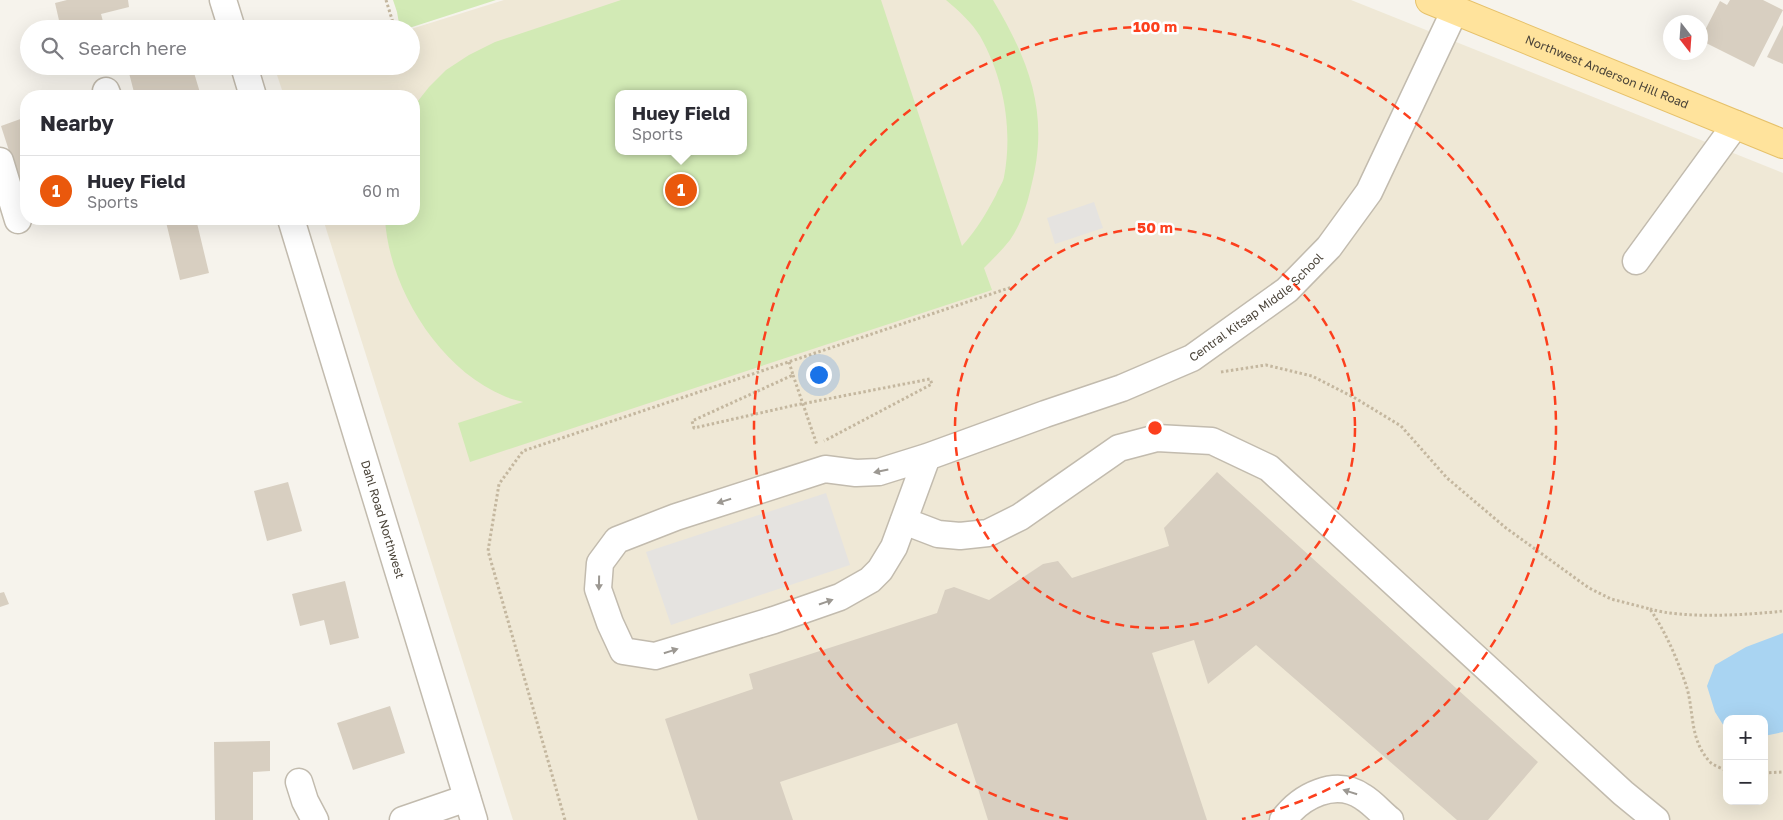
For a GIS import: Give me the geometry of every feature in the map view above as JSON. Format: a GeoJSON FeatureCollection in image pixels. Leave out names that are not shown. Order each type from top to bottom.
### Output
{"type":"FeatureCollection","features":[{"type":"Feature","properties":{"kind":"main road","name":"Northwest Anderson Hill Road"},"geometry":{"type":"LineString","coordinates":[[1430,0],[1783,144]]}},
{"type":"Feature","properties":{"kind":"street"},"geometry":{"type":"LineString","coordinates":[[223,0],[229,20]]}},
{"type":"Feature","properties":{"kind":"street","name":"Central Kitsap Middle School"},"geometry":{"type":"LineString","coordinates":[[821,457],[856,473],[879,472],[927,457],[1122,388],[1192,358],[1288,290],[1329,248],[1369,192],[1455,10]]}},
{"type":"Feature","properties":{"kind":"street"},"geometry":{"type":"LineString","coordinates":[[247,75],[251,90]]}},
{"type":"Feature","properties":{"kind":"street"},"geometry":{"type":"LineString","coordinates":[[1636,261],[1736,124]]}},
{"type":"Feature","properties":{"kind":"street"},"geometry":{"type":"LineString","coordinates":[[0,161],[15,221]]}},
{"type":"Feature","properties":{"kind":"street","name":"Dahl Road Northwest"},"geometry":{"type":"LineString","coordinates":[[293,225],[471,809]]}},
{"type":"Feature","properties":{"kind":"street"},"geometry":{"type":"LineString","coordinates":[[904,521],[938,534],[960,536],[988,533],[1020,517],[1119,448],[1157,438],[1212,441],[1270,468],[1623,793],[1656,820]]}},
{"type":"Feature","properties":{"kind":"street"},"geometry":{"type":"LineString","coordinates":[[821,457],[617,540],[600,563],[598,589],[610,623],[624,651],[655,656],[774,620],[846,595],[870,580],[880,570],[894,547],[927,457]]}},
{"type":"Feature","properties":{"kind":"street"},"geometry":{"type":"LineString","coordinates":[[298,782],[304,801],[315,820]]}},
{"type":"Feature","properties":{"kind":"street"},"geometry":{"type":"LineString","coordinates":[[1283,820],[1288,812],[1304,800],[1318,792],[1333,788],[1349,791],[1363,797],[1390,820]]}},
{"type":"Feature","properties":{"kind":"street"},"geometry":{"type":"LineString","coordinates":[[403,820],[471,809]]}},
{"type":"Feature","properties":{"kind":"path"},"geometry":{"type":"LineString","coordinates":[[386,0],[392,20]]}},
{"type":"Feature","properties":{"kind":"path"},"geometry":{"type":"LineString","coordinates":[[565,820],[488,551],[499,484],[523,451],[1012,287]]}},
{"type":"Feature","properties":{"kind":"path"},"geometry":{"type":"LineString","coordinates":[[789,362],[793,375],[803,404],[821,457],[932,384],[930,379],[803,404],[694,428],[692,421],[793,375]]}},
{"type":"Feature","properties":{"kind":"path"},"geometry":{"type":"LineString","coordinates":[[1215,373],[1266,365],[1312,376],[1355,398],[1401,426],[1447,478],[1506,528],[1589,588],[1611,599],[1660,612],[1704,615],[1783,611]]}},
{"type":"Feature","properties":{"kind":"path"},"geometry":{"type":"LineString","coordinates":[[1650,609],[1663,628],[1686,684],[1691,719],[1697,741],[1711,763],[1723,769]]}},
{"type":"Feature","properties":{"kind":"path"},"geometry":{"type":"LineString","coordinates":[[1768,773],[1783,772]]}},
{"type":"Feature","properties":{"kind":"shaded area"},"geometry":{"type":"Polygon","coordinates":[[[504,0],[1351,0],[1783,173],[1783,820],[513,820],[325,225],[420,225],[420,90],[282,90],[277,75],[420,75],[420,26],[504,0]]]}},
{"type":"Feature","properties":{"kind":"shaded area"},"geometry":{"type":"Polygon","coordinates":[[[1094,202],[1103,228],[1055,244],[1047,218],[1094,202]]]}},
{"type":"Feature","properties":{"kind":"shaded area"},"geometry":{"type":"Polygon","coordinates":[[[826,493],[850,565],[671,625],[646,552],[826,493]]]}},
{"type":"Feature","properties":{"kind":"green space"},"geometry":{"type":"Polygon","coordinates":[[[393,0],[496,0],[420,24],[420,20],[398,20],[393,0]]]}},
{"type":"Feature","properties":{"kind":"green space"},"geometry":{"type":"Polygon","coordinates":[[[621,0],[881,0],[962,246],[981,221],[1003,179],[1007,159],[1007,123],[1001,87],[988,52],[973,26],[946,0],[993,0],[1017,45],[1033,90],[1038,136],[1031,187],[1017,228],[1001,251],[984,268],[992,290],[470,462],[458,423],[523,402],[506,397],[480,383],[459,367],[439,346],[407,298],[396,272],[386,225],[420,225],[420,98],[446,70],[469,55],[495,42],[621,0]]]}},
{"type":"Feature","properties":{"kind":"water"},"geometry":{"type":"Polygon","coordinates":[[[1783,633],[1783,732],[1768,735],[1768,715],[1723,715],[1723,725],[1715,712],[1707,686],[1715,665],[1746,647],[1783,633]]]}},
{"type":"Feature","properties":{"kind":"building"},"geometry":{"type":"Polygon","coordinates":[[[67,0],[128,0],[129,7],[101,14],[103,20],[59,20],[55,3],[67,0]]]}},
{"type":"Feature","properties":{"kind":"building"},"geometry":{"type":"Polygon","coordinates":[[[1730,0],[1763,0],[1783,10],[1754,67],[1708,44],[1708,24],[1720,1],[1727,5],[1730,0]]]}},
{"type":"Feature","properties":{"kind":"building"},"geometry":{"type":"Polygon","coordinates":[[[1783,25],[1783,64],[1767,57],[1783,25]]]}},
{"type":"Feature","properties":{"kind":"building"},"geometry":{"type":"Polygon","coordinates":[[[130,75],[195,75],[199,90],[133,90],[130,75]]]}},
{"type":"Feature","properties":{"kind":"building"},"geometry":{"type":"Polygon","coordinates":[[[20,119],[20,185],[1,126],[20,119]]]}},
{"type":"Feature","properties":{"kind":"building"},"geometry":{"type":"Polygon","coordinates":[[[167,225],[197,225],[209,273],[180,280],[167,225]]]}},
{"type":"Feature","properties":{"kind":"building"},"geometry":{"type":"Polygon","coordinates":[[[1217,472],[1538,762],[1488,820],[1457,820],[1256,645],[1208,684],[1194,640],[1152,653],[1207,820],[988,820],[957,723],[780,782],[793,820],[698,820],[665,719],[753,689],[749,674],[937,613],[945,590],[954,587],[989,600],[1043,564],[1058,561],[1072,578],[1169,546],[1164,528],[1217,472]]]}},
{"type":"Feature","properties":{"kind":"building"},"geometry":{"type":"Polygon","coordinates":[[[288,482],[302,531],[267,541],[254,491],[288,482]]]}},
{"type":"Feature","properties":{"kind":"building"},"geometry":{"type":"Polygon","coordinates":[[[345,581],[359,638],[330,645],[324,620],[300,626],[292,594],[345,581]]]}},
{"type":"Feature","properties":{"kind":"building"},"geometry":{"type":"Polygon","coordinates":[[[4,592],[9,604],[0,607],[0,593],[4,592]]]}},
{"type":"Feature","properties":{"kind":"building"},"geometry":{"type":"Polygon","coordinates":[[[390,706],[405,753],[353,770],[337,723],[390,706]]]}},
{"type":"Feature","properties":{"kind":"building"},"geometry":{"type":"Polygon","coordinates":[[[270,741],[270,771],[253,772],[253,820],[215,820],[214,742],[270,741]]]}},
{"type":"Feature","properties":{"kind":"place","name":"Huey Field"},"geometry":{"type":"Point","coordinates":[681,190]}}]}
